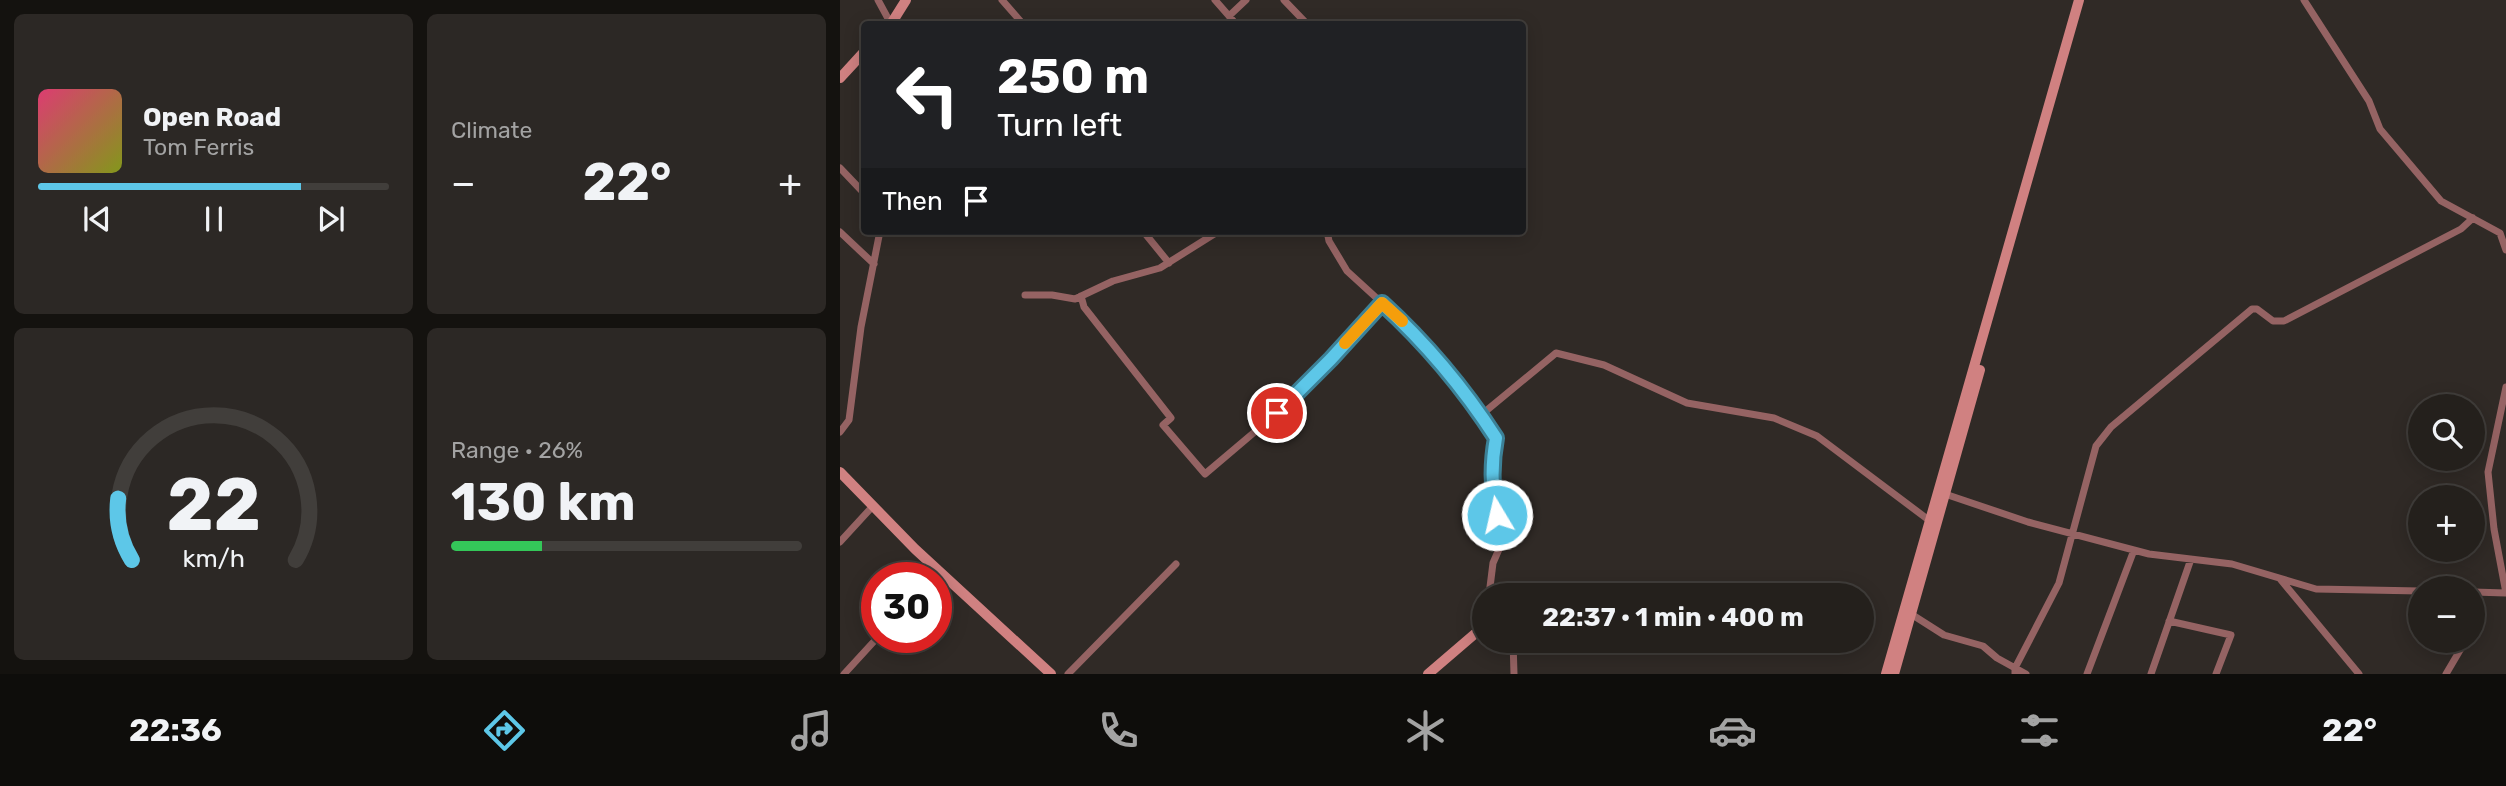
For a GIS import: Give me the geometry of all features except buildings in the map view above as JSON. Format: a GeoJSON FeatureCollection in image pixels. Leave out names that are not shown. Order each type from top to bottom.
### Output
{"type":"FeatureCollection","features":[{"type":"Feature","properties":{"kind":"street"},"geometry":{"type":"LineString","coordinates":[[878,0],[889,21]]}},
{"type":"Feature","properties":{"kind":"street"},"geometry":{"type":"LineString","coordinates":[[893,21],[905,0]]}},
{"type":"Feature","properties":{"kind":"street"},"geometry":{"type":"LineString","coordinates":[[1002,0],[1020,21]]}},
{"type":"Feature","properties":{"kind":"street"},"geometry":{"type":"LineString","coordinates":[[1215,0],[1233,21]]}},
{"type":"Feature","properties":{"kind":"street"},"geometry":{"type":"LineString","coordinates":[[1229,16],[1246,0]]}},
{"type":"Feature","properties":{"kind":"street"},"geometry":{"type":"LineString","coordinates":[[1284,0],[1304,21]]}},
{"type":"Feature","properties":{"kind":"street"},"geometry":{"type":"LineString","coordinates":[[1894,674],[2079,0]]}},
{"type":"Feature","properties":{"kind":"street"},"geometry":{"type":"LineString","coordinates":[[1886,674],[1930,521],[1942,493],[2086,0]]}},
{"type":"Feature","properties":{"kind":"street"},"geometry":{"type":"LineString","coordinates":[[2304,0],[2369,101],[2380,129],[2441,201],[2500,233],[2506,250]]}},
{"type":"Feature","properties":{"kind":"street"},"geometry":{"type":"LineString","coordinates":[[840,78],[861,55]]}},
{"type":"Feature","properties":{"kind":"street"},"geometry":{"type":"LineString","coordinates":[[840,168],[861,190]]}},
{"type":"Feature","properties":{"kind":"street"},"geometry":{"type":"LineString","coordinates":[[2015,671],[2059,583],[2071,532],[2101,437],[2252,309],[2262,312],[2273,321],[2284,321],[2461,229],[2473,218]]}},
{"type":"Feature","properties":{"kind":"street"},"geometry":{"type":"LineString","coordinates":[[840,232],[874,264]]}},
{"type":"Feature","properties":{"kind":"street"},"geometry":{"type":"LineString","coordinates":[[840,432],[849,420],[861,327],[879,235]]}},
{"type":"Feature","properties":{"kind":"street"},"geometry":{"type":"LineString","coordinates":[[1146,235],[1169,263]]}},
{"type":"Feature","properties":{"kind":"street"},"geometry":{"type":"LineString","coordinates":[[1025,295],[1052,295],[1075,299],[1114,281],[1160,268],[1213,235]]}},
{"type":"Feature","properties":{"kind":"street"},"geometry":{"type":"LineString","coordinates":[[1328,235],[1347,271],[1417,335],[1470,397],[1496,438],[1492,461],[1492,489],[1503,540],[1493,563],[1490,583]]}},
{"type":"Feature","properties":{"kind":"street"},"geometry":{"type":"LineString","coordinates":[[1081,296],[1084,307],[1171,418],[1163,425],[1205,474],[1277,413],[1382,303]]}},
{"type":"Feature","properties":{"kind":"street"},"geometry":{"type":"LineString","coordinates":[[1481,415],[1556,353],[1604,365],[1687,403],[1774,418],[1817,436],[1930,521]]}},
{"type":"Feature","properties":{"kind":"street"},"geometry":{"type":"LineString","coordinates":[[2485,592],[2506,593],[2494,529],[2488,472],[2506,387]]}},
{"type":"Feature","properties":{"kind":"street"},"geometry":{"type":"LineString","coordinates":[[840,472],[925,562]]}},
{"type":"Feature","properties":{"kind":"street"},"geometry":{"type":"LineString","coordinates":[[1942,493],[2028,522],[2134,550],[2232,564],[2316,589],[2408,591]]}},
{"type":"Feature","properties":{"kind":"street"},"geometry":{"type":"LineString","coordinates":[[840,542],[873,506]]}},
{"type":"Feature","properties":{"kind":"street"},"geometry":{"type":"LineString","coordinates":[[2087,674],[2134,550]]}},
{"type":"Feature","properties":{"kind":"street"},"geometry":{"type":"LineString","coordinates":[[2151,674],[2191,559]]}},
{"type":"Feature","properties":{"kind":"street"},"geometry":{"type":"LineString","coordinates":[[1068,674],[1176,564]]}},
{"type":"Feature","properties":{"kind":"street"},"geometry":{"type":"LineString","coordinates":[[2281,579],[2359,674]]}},
{"type":"Feature","properties":{"kind":"street"},"geometry":{"type":"LineString","coordinates":[[952,588],[1051,674]]}},
{"type":"Feature","properties":{"kind":"street"},"geometry":{"type":"LineString","coordinates":[[1911,614],[1944,635],[1983,646],[2015,671],[2026,674]]}},
{"type":"Feature","properties":{"kind":"street"},"geometry":{"type":"LineString","coordinates":[[2169,621],[2231,635],[2216,674]]}},
{"type":"Feature","properties":{"kind":"street"},"geometry":{"type":"LineString","coordinates":[[1428,674],[1472,636]]}},
{"type":"Feature","properties":{"kind":"street"},"geometry":{"type":"LineString","coordinates":[[848,673],[865,653]]}},
{"type":"Feature","properties":{"kind":"street"},"geometry":{"type":"LineString","coordinates":[[1513,653],[1514,674]]}},
{"type":"Feature","properties":{"kind":"street"},"geometry":{"type":"LineString","coordinates":[[2446,674],[2458,653]]}},
{"type":"Feature","properties":{"kind":"slow traffic"},"geometry":{"type":"LineString","coordinates":[[1345,343],[1382,303],[1402,321]]}},
{"type":"Feature","properties":{"kind":"route"},"geometry":{"type":"LineString","coordinates":[[1277,413],[1382,303],[1417,335],[1470,397],[1496,438],[1492,461],[1492,489],[1497,515]]}}]}
